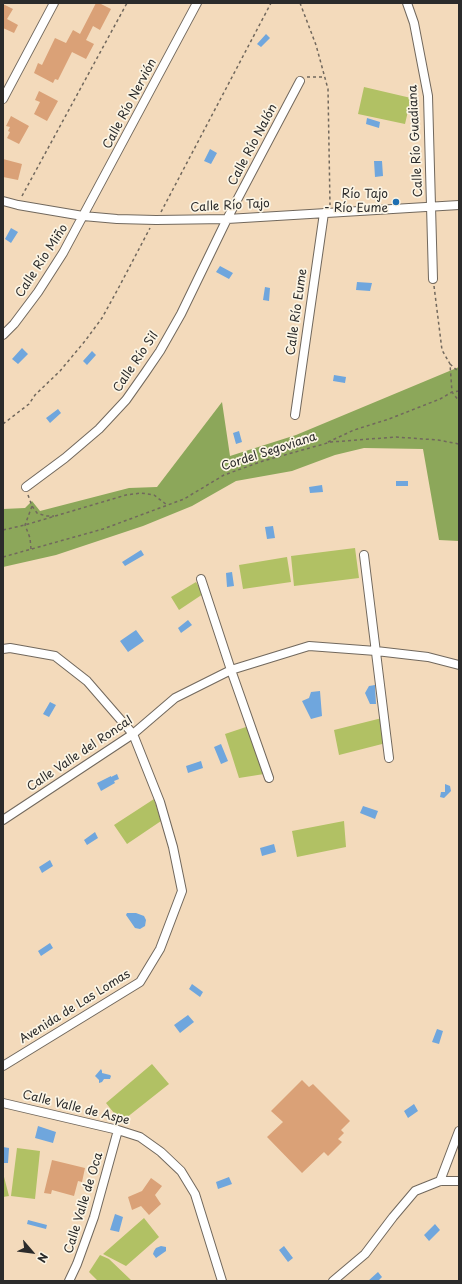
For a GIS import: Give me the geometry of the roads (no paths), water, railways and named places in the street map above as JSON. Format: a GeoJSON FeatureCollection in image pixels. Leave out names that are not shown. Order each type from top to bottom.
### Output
{"type":"FeatureCollection","features":[{"type":"Feature","properties":{"kind":"street"},"geometry":{"type":"LineString","coordinates":[[3,99],[54,3]]}},
{"type":"Feature","properties":{"kind":"street","name":"Calle Río Nervión"},"geometry":{"type":"LineString","coordinates":[[83,216],[197,3]]}},
{"type":"Feature","properties":{"kind":"street","name":"Calle Río Guadiana"},"geometry":{"type":"LineString","coordinates":[[407,3],[414,23],[428,96],[433,278]]}},
{"type":"Feature","properties":{"kind":"street","name":"Calle Río Nalón"},"geometry":{"type":"LineString","coordinates":[[227,220],[300,81]]}},
{"type":"Feature","properties":{"kind":"street","name":"Calle Río Tajo"},"geometry":{"type":"LineString","coordinates":[[3,201],[83,216],[156,220],[227,220],[459,205]]}},
{"type":"Feature","properties":{"kind":"street","name":"Calle Río Eume"},"geometry":{"type":"LineString","coordinates":[[295,415],[327,213]]}},
{"type":"Feature","properties":{"kind":"street","name":"Calle Río Miño"},"geometry":{"type":"LineString","coordinates":[[3,335],[14,324],[38,292],[63,253],[83,216]]}},
{"type":"Feature","properties":{"kind":"street","name":"Calle Río Sil"},"geometry":{"type":"LineString","coordinates":[[26,487],[65,458],[98,430],[126,400],[160,351],[181,314],[227,220]]}},
{"type":"Feature","properties":{"kind":"street"},"geometry":{"type":"LineString","coordinates":[[364,555],[389,758]]}},
{"type":"Feature","properties":{"kind":"street"},"geometry":{"type":"LineString","coordinates":[[201,579],[230,670],[269,778]]}},
{"type":"Feature","properties":{"kind":"street","name":"Calle Valle del Roncal"},"geometry":{"type":"LineString","coordinates":[[3,820],[133,734],[175,698],[230,670],[309,646],[376,651],[428,658],[459,666]]}},
{"type":"Feature","properties":{"kind":"street","name":"Avenida de Las Lomas"},"geometry":{"type":"LineString","coordinates":[[3,649],[10,648],[55,656],[87,681],[133,734],[160,802],[173,847],[182,891],[160,950],[140,982],[3,1066]]}},
{"type":"Feature","properties":{"kind":"street","name":"Calle Valle de Aspe"},"geometry":{"type":"LineString","coordinates":[[3,1103],[118,1130],[140,1137],[161,1152],[181,1171],[195,1194],[222,1281]]}},
{"type":"Feature","properties":{"kind":"street","name":"Calle Valle de Oca"},"geometry":{"type":"LineString","coordinates":[[68,1281],[78,1264],[94,1218],[118,1130]]}},
{"type":"Feature","properties":{"kind":"street"},"geometry":{"type":"LineString","coordinates":[[440,1181],[459,1131]]}},
{"type":"Feature","properties":{"kind":"street"},"geometry":{"type":"LineString","coordinates":[[334,1281],[365,1254],[392,1217],[415,1191],[440,1181],[459,1181]]}},
{"type":"Feature","properties":{"kind":"water"},"geometry":{"type":"Polygon","coordinates":[[[266,34],[270,38],[261,47],[257,44],[266,34]]]}},
{"type":"Feature","properties":{"kind":"water"},"geometry":{"type":"Polygon","coordinates":[[[367,118],[380,122],[379,128],[366,124],[367,118]]]}},
{"type":"Feature","properties":{"kind":"water"},"geometry":{"type":"Polygon","coordinates":[[[210,149],[217,153],[211,164],[204,161],[210,149]]]}},
{"type":"Feature","properties":{"kind":"water"},"geometry":{"type":"Polygon","coordinates":[[[374,161],[382,161],[383,176],[375,177],[374,161]]]}},
{"type":"Feature","properties":{"kind":"water"},"geometry":{"type":"Polygon","coordinates":[[[11,228],[18,232],[11,243],[5,239],[11,228]]]}},
{"type":"Feature","properties":{"kind":"water"},"geometry":{"type":"Polygon","coordinates":[[[220,266],[233,273],[229,279],[216,272],[220,266]]]}},
{"type":"Feature","properties":{"kind":"water"},"geometry":{"type":"Polygon","coordinates":[[[357,282],[372,283],[370,291],[356,290],[357,282]]]}},
{"type":"Feature","properties":{"kind":"water"},"geometry":{"type":"Polygon","coordinates":[[[265,287],[270,288],[269,301],[263,300],[265,287]]]}},
{"type":"Feature","properties":{"kind":"water"},"geometry":{"type":"Polygon","coordinates":[[[22,348],[28,354],[18,364],[12,359],[22,348]]]}},
{"type":"Feature","properties":{"kind":"water"},"geometry":{"type":"Polygon","coordinates":[[[92,351],[96,355],[87,365],[83,361],[92,351]]]}},
{"type":"Feature","properties":{"kind":"water"},"geometry":{"type":"Polygon","coordinates":[[[334,375],[346,377],[345,383],[333,381],[334,375]]]}},
{"type":"Feature","properties":{"kind":"water"},"geometry":{"type":"Polygon","coordinates":[[[58,409],[61,413],[50,423],[46,418],[58,409]]]}},
{"type":"Feature","properties":{"kind":"water"},"geometry":{"type":"Polygon","coordinates":[[[239,431],[242,442],[236,444],[233,433],[239,431]]]}},
{"type":"Feature","properties":{"kind":"water"},"geometry":{"type":"Polygon","coordinates":[[[396,481],[408,481],[408,486],[396,486],[396,481]]]}},
{"type":"Feature","properties":{"kind":"water"},"geometry":{"type":"Polygon","coordinates":[[[322,485],[323,492],[310,493],[309,487],[322,485]]]}},
{"type":"Feature","properties":{"kind":"water"},"geometry":{"type":"Polygon","coordinates":[[[273,526],[275,538],[267,539],[265,527],[273,526]]]}},
{"type":"Feature","properties":{"kind":"water"},"geometry":{"type":"Polygon","coordinates":[[[141,550],[144,555],[125,566],[122,562],[141,550]]]}},
{"type":"Feature","properties":{"kind":"water"},"geometry":{"type":"Polygon","coordinates":[[[232,572],[234,586],[227,587],[226,573],[232,572]]]}},
{"type":"Feature","properties":{"kind":"water"},"geometry":{"type":"Polygon","coordinates":[[[188,620],[192,625],[181,633],[178,628],[188,620]]]}},
{"type":"Feature","properties":{"kind":"water"},"geometry":{"type":"Polygon","coordinates":[[[136,630],[144,641],[128,652],[120,641],[136,630]]]}},
{"type":"Feature","properties":{"kind":"water"},"geometry":{"type":"Polygon","coordinates":[[[375,685],[376,704],[370,704],[365,693],[369,686],[375,685]]]}},
{"type":"Feature","properties":{"kind":"water"},"geometry":{"type":"Polygon","coordinates":[[[320,691],[322,716],[311,719],[302,701],[309,698],[311,692],[320,691]]]}},
{"type":"Feature","properties":{"kind":"water"},"geometry":{"type":"Polygon","coordinates":[[[50,702],[56,705],[49,717],[43,714],[50,702]]]}},
{"type":"Feature","properties":{"kind":"water"},"geometry":{"type":"Polygon","coordinates":[[[221,744],[228,761],[221,764],[214,747],[221,744]]]}},
{"type":"Feature","properties":{"kind":"water"},"geometry":{"type":"Polygon","coordinates":[[[201,761],[203,768],[188,773],[186,766],[201,761]]]}},
{"type":"Feature","properties":{"kind":"water"},"geometry":{"type":"Polygon","coordinates":[[[117,774],[119,779],[101,791],[97,783],[117,774]]]}},
{"type":"Feature","properties":{"kind":"water"},"geometry":{"type":"Polygon","coordinates":[[[445,784],[450,786],[451,791],[444,798],[440,797],[441,792],[445,792],[445,784]]]}},
{"type":"Feature","properties":{"kind":"water"},"geometry":{"type":"Polygon","coordinates":[[[363,806],[378,811],[375,819],[360,813],[363,806]]]}},
{"type":"Feature","properties":{"kind":"water"},"geometry":{"type":"Polygon","coordinates":[[[95,832],[98,838],[87,845],[84,840],[95,832]]]}},
{"type":"Feature","properties":{"kind":"water"},"geometry":{"type":"Polygon","coordinates":[[[274,844],[276,852],[262,856],[260,848],[274,844]]]}},
{"type":"Feature","properties":{"kind":"water"},"geometry":{"type":"Polygon","coordinates":[[[50,860],[53,866],[42,873],[39,867],[50,860]]]}},
{"type":"Feature","properties":{"kind":"water"},"geometry":{"type":"Polygon","coordinates":[[[127,913],[136,913],[144,916],[146,920],[145,926],[140,929],[135,928],[126,915],[127,913]]]}},
{"type":"Feature","properties":{"kind":"water"},"geometry":{"type":"Polygon","coordinates":[[[50,943],[53,948],[41,956],[38,951],[50,943]]]}},
{"type":"Feature","properties":{"kind":"water"},"geometry":{"type":"Polygon","coordinates":[[[192,984],[203,992],[200,997],[189,989],[192,984]]]}},
{"type":"Feature","properties":{"kind":"water"},"geometry":{"type":"Polygon","coordinates":[[[188,1015],[194,1022],[180,1033],[174,1025],[188,1015]]]}},
{"type":"Feature","properties":{"kind":"water"},"geometry":{"type":"Polygon","coordinates":[[[437,1029],[443,1031],[439,1044],[432,1042],[437,1029]]]}},
{"type":"Feature","properties":{"kind":"water"},"geometry":{"type":"Polygon","coordinates":[[[101,1069],[102,1073],[111,1076],[110,1079],[104,1079],[99,1083],[99,1080],[95,1076],[101,1069]]]}},
{"type":"Feature","properties":{"kind":"water"},"geometry":{"type":"Polygon","coordinates":[[[414,1104],[418,1111],[408,1118],[404,1111],[414,1104]]]}},
{"type":"Feature","properties":{"kind":"water"},"geometry":{"type":"Polygon","coordinates":[[[38,1126],[56,1132],[53,1143],[35,1138],[38,1126]]]}},
{"type":"Feature","properties":{"kind":"water"},"geometry":{"type":"Polygon","coordinates":[[[3,1147],[9,1148],[8,1163],[3,1163],[3,1147]]]}},
{"type":"Feature","properties":{"kind":"water"},"geometry":{"type":"Polygon","coordinates":[[[229,1177],[232,1184],[218,1189],[216,1182],[229,1177]]]}},
{"type":"Feature","properties":{"kind":"water"},"geometry":{"type":"Polygon","coordinates":[[[115,1214],[123,1217],[119,1232],[110,1230],[115,1214]]]}},
{"type":"Feature","properties":{"kind":"water"},"geometry":{"type":"Polygon","coordinates":[[[28,1220],[47,1225],[46,1229],[27,1224],[28,1220]]]}},
{"type":"Feature","properties":{"kind":"water"},"geometry":{"type":"Polygon","coordinates":[[[435,1224],[440,1230],[429,1241],[424,1235],[435,1224]]]}},
{"type":"Feature","properties":{"kind":"water"},"geometry":{"type":"Polygon","coordinates":[[[161,1246],[166,1247],[166,1251],[156,1258],[153,1254],[154,1251],[156,1248],[161,1246]]]}},
{"type":"Feature","properties":{"kind":"water"},"geometry":{"type":"Polygon","coordinates":[[[284,1246],[293,1258],[288,1262],[279,1250],[284,1246]]]}},
{"type":"Feature","properties":{"kind":"water"},"geometry":{"type":"Polygon","coordinates":[[[378,1272],[382,1277],[378,1281],[368,1281],[378,1272]]]}},
{"type":"Feature","properties":{"kind":"place","name":"Río Tajo - Río Eume"},"geometry":{"type":"Point","coordinates":[396,202]}}]}
